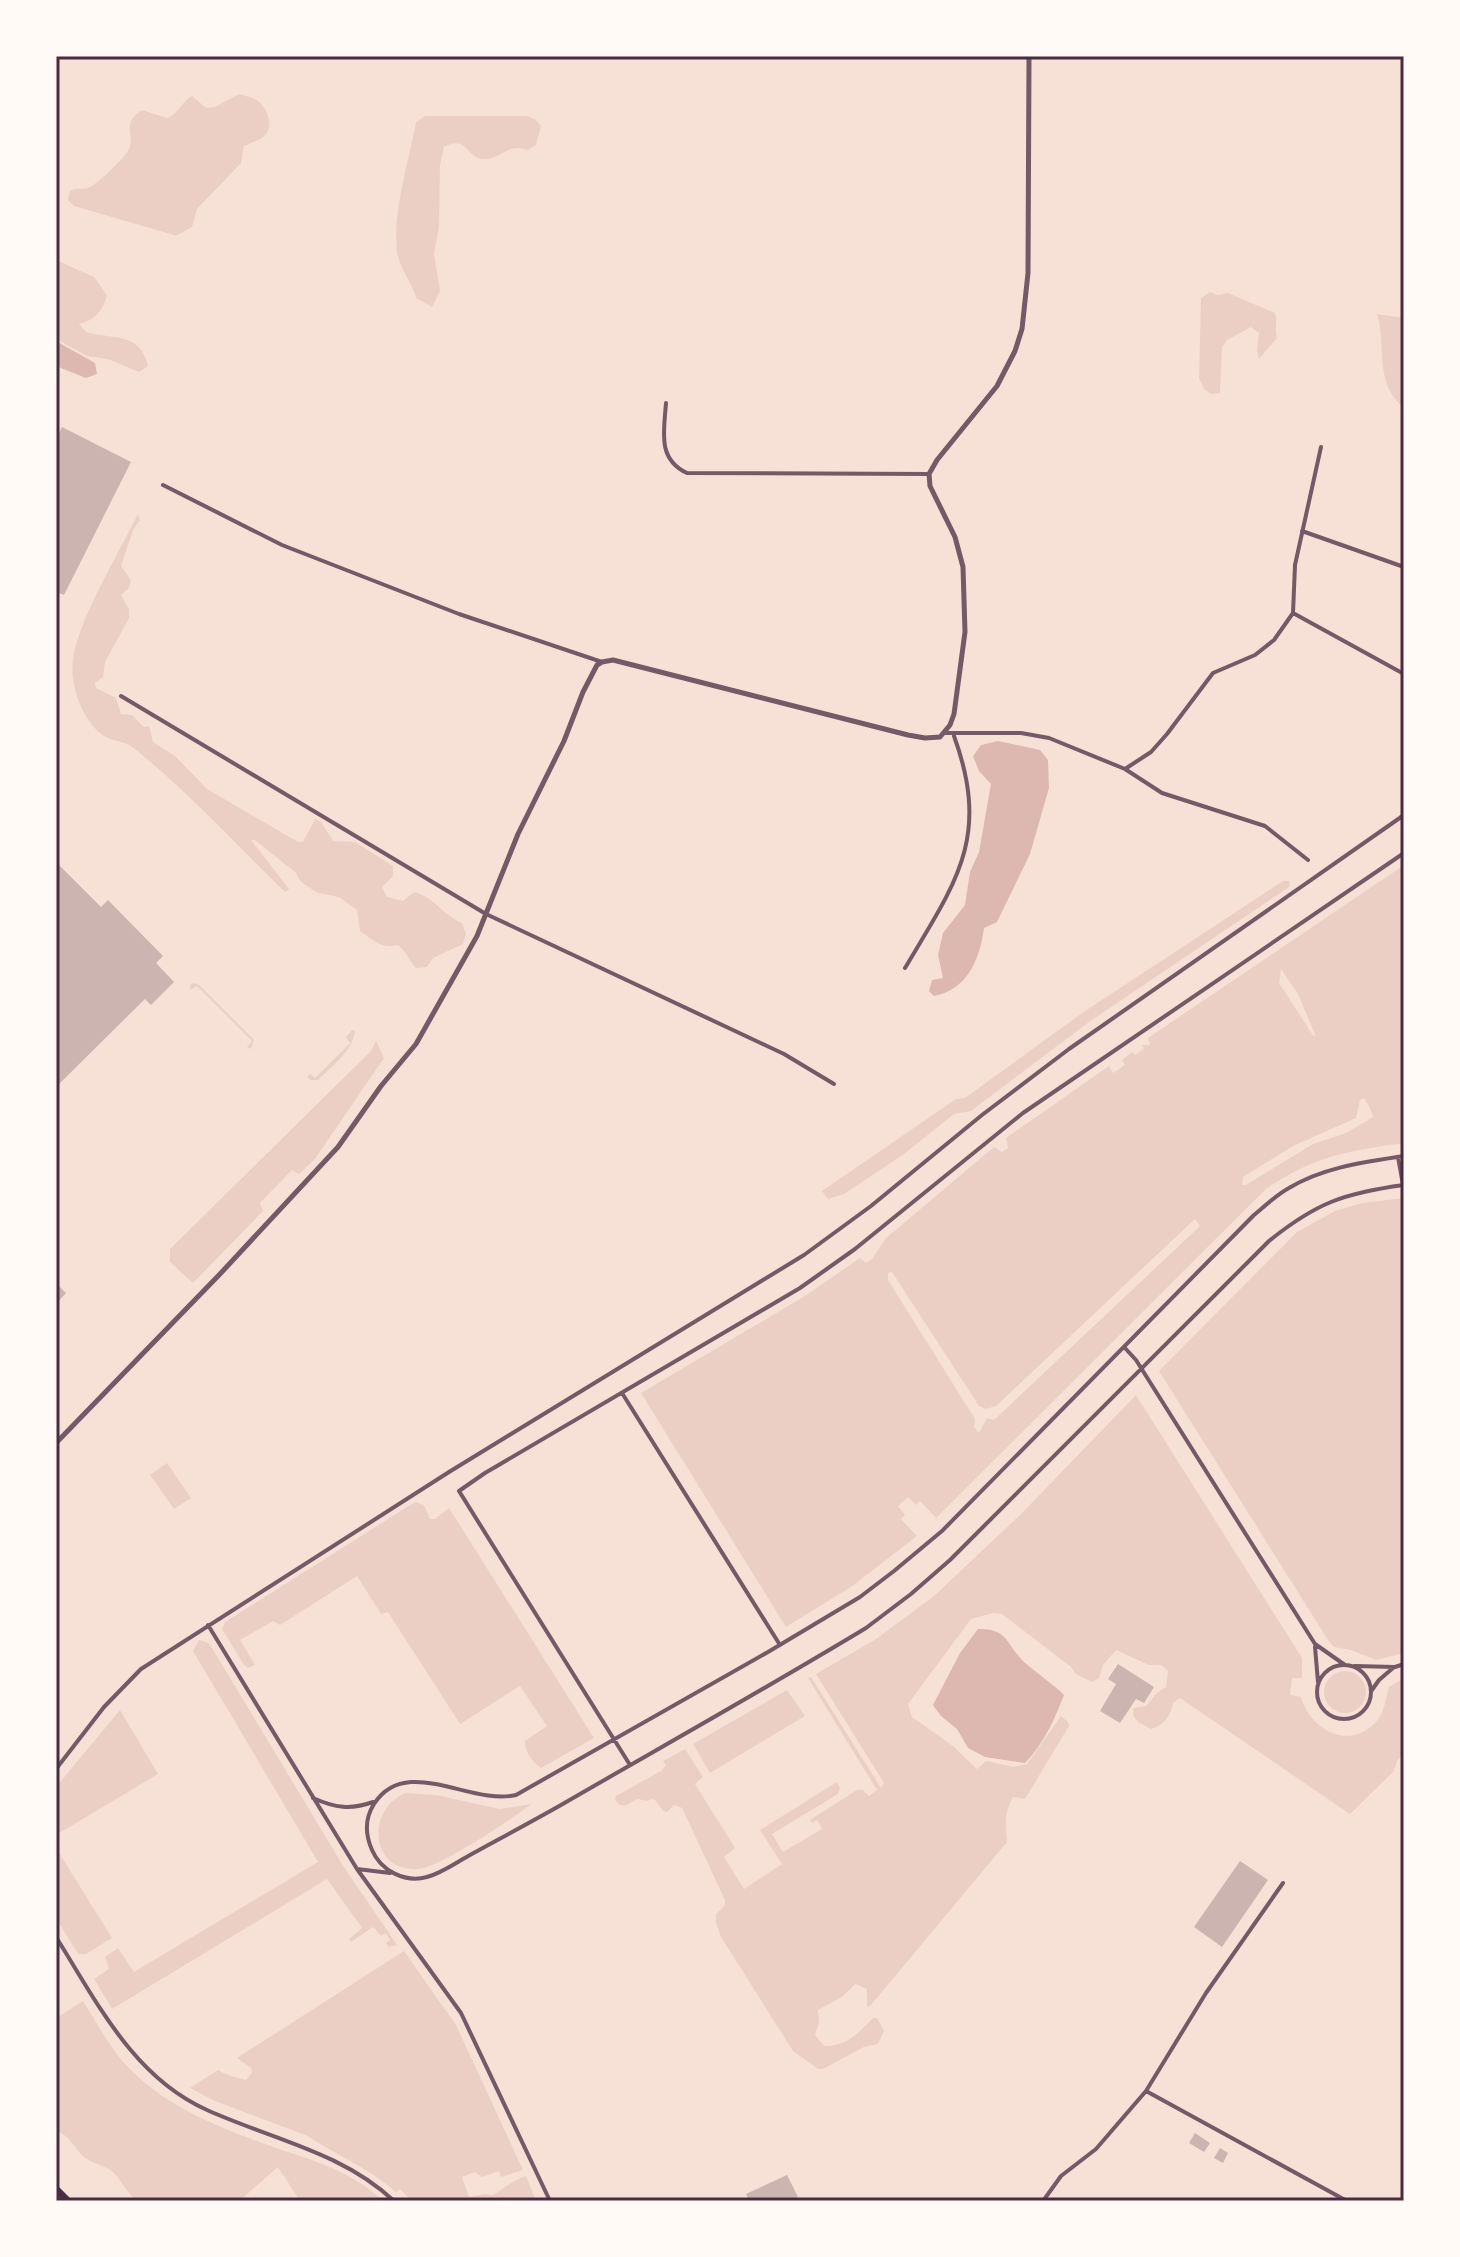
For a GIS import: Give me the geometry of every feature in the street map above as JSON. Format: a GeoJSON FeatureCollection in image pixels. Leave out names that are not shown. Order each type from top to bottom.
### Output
{"type":"FeatureCollection","features":[{"type":"Feature","properties":{"kind":"highway"},"geometry":{"type":"LineString","coordinates":[[56,2189],[66,2199]]}},
{"type":"Feature","properties":{"kind":"street"},"geometry":{"type":"LineString","coordinates":[[163,485],[282,545],[459,614],[602,662],[613,660],[908,735],[934,738],[944,733],[954,714],[963,660],[963,567],[955,537],[930,486],[929,474],[997,386],[1015,351],[1022,329],[1028,273],[1029,56]]}},
{"type":"Feature","properties":{"kind":"street"},"geometry":{"type":"LineString","coordinates":[[666,403],[665,453],[671,463],[687,473],[929,474]]}},
{"type":"Feature","properties":{"kind":"street"},"geometry":{"type":"LineString","coordinates":[[1125,769],[1151,752],[1213,673],[1255,655],[1274,640],[1293,613],[1295,565],[1321,447]]}},
{"type":"Feature","properties":{"kind":"street"},"geometry":{"type":"LineString","coordinates":[[1302,531],[1404,567]]}},
{"type":"Feature","properties":{"kind":"street"},"geometry":{"type":"LineString","coordinates":[[1293,613],[1404,674]]}},
{"type":"Feature","properties":{"kind":"street"},"geometry":{"type":"LineString","coordinates":[[56,1443],[338,1147],[381,1086],[416,1044],[486,914],[518,834],[564,741],[583,692],[594,669],[602,662]]}},
{"type":"Feature","properties":{"kind":"street"},"geometry":{"type":"LineString","coordinates":[[121,696],[486,914],[784,1054],[834,1084]]}},
{"type":"Feature","properties":{"kind":"street"},"geometry":{"type":"LineString","coordinates":[[944,733],[1021,733],[1049,738],[1125,769],[1162,793],[1265,826],[1308,860]]}},
{"type":"Feature","properties":{"kind":"street"},"geometry":{"type":"LineString","coordinates":[[905,968],[959,871],[969,835],[970,802],[966,769],[953,735]]}},
{"type":"Feature","properties":{"kind":"street"},"geometry":{"type":"LineString","coordinates":[[56,1769],[104,1707],[141,1669],[449,1472],[804,1255],[871,1206],[1069,1049],[1404,815]]}},
{"type":"Feature","properties":{"kind":"street"},"geometry":{"type":"LineString","coordinates":[[630,1765],[459,1491],[800,1288],[847,1256],[1023,1113],[1404,853]]}},
{"type":"Feature","properties":{"kind":"street"},"geometry":{"type":"LineString","coordinates":[[357,1869],[415,1879],[431,1876],[854,1635],[911,1594],[950,1560],[1249,1261],[1298,1218],[1324,1203],[1345,1196],[1404,1185],[1401,1156],[1321,1173],[1287,1189],[1254,1215],[942,1531],[860,1597],[516,1795],[487,1797],[414,1781],[389,1789],[376,1801],[367,1822],[369,1841],[381,1865],[395,1874]]}},
{"type":"Feature","properties":{"kind":"street"},"geometry":{"type":"LineString","coordinates":[[1124,1347],[1142,1369],[1315,1644],[1345,1665]]}},
{"type":"Feature","properties":{"kind":"street"},"geometry":{"type":"LineString","coordinates":[[622,1393],[780,1645]]}},
{"type":"Feature","properties":{"kind":"street"},"geometry":{"type":"LineString","coordinates":[[208,1625],[357,1869],[461,2013],[550,2201]]}},
{"type":"Feature","properties":{"kind":"street"},"geometry":{"type":"LineString","coordinates":[[1315,1644],[1318,1699],[1326,1713],[1341,1719],[1349,1719],[1363,1712],[1379,1680],[1395,1667]]}},
{"type":"Feature","properties":{"kind":"street"},"geometry":{"type":"LineString","coordinates":[[1318,1683],[1329,1670],[1345,1665],[1395,1667],[1404,1664]]}},
{"type":"Feature","properties":{"kind":"street"},"geometry":{"type":"LineString","coordinates":[[1352,1666],[1366,1675],[1372,1690]]}},
{"type":"Feature","properties":{"kind":"street"},"geometry":{"type":"LineString","coordinates":[[313,1798],[332,1806],[348,1808],[376,1801]]}},
{"type":"Feature","properties":{"kind":"street"},"geometry":{"type":"LineString","coordinates":[[1043,2201],[1055,2182],[1096,2149],[1146,2091],[1206,1993],[1283,1883]]}},
{"type":"Feature","properties":{"kind":"street"},"geometry":{"type":"LineString","coordinates":[[56,1937],[124,2044],[154,2075],[206,2110],[313,2150],[359,2174],[394,2201]]}},
{"type":"Feature","properties":{"kind":"street"},"geometry":{"type":"LineString","coordinates":[[1146,2091],[1347,2201]]}},
{"type":"Feature","properties":{"kind":"shaded area"},"geometry":{"type":"Polygon","coordinates":[[[239,94],[262,104],[269,119],[269,129],[261,138],[244,146],[241,163],[197,209],[192,227],[176,236],[74,206],[68,200],[70,191],[88,188],[123,158],[129,149],[130,124],[142,110],[167,118],[192,96],[206,108],[215,107],[239,94]]]}},
{"type":"Feature","properties":{"kind":"shaded area"},"geometry":{"type":"Polygon","coordinates":[[[425,116],[526,116],[535,119],[541,126],[536,145],[528,150],[514,148],[496,157],[478,158],[458,143],[444,147],[440,165],[439,227],[434,254],[440,291],[432,307],[416,298],[398,258],[396,237],[399,204],[416,122],[425,116]]]}},
{"type":"Feature","properties":{"kind":"shaded area"},"geometry":{"type":"Polygon","coordinates":[[[56,260],[94,277],[107,295],[98,314],[79,324],[86,332],[132,342],[139,347],[148,366],[139,372],[108,359],[87,356],[56,339],[56,260]]]}},
{"type":"Feature","properties":{"kind":"shaded area"},"geometry":{"type":"Polygon","coordinates":[[[1210,292],[1218,295],[1228,293],[1275,313],[1277,338],[1259,359],[1259,333],[1251,327],[1227,340],[1222,347],[1220,393],[1211,394],[1204,389],[1199,378],[1201,298],[1210,292]]]}},
{"type":"Feature","properties":{"kind":"shaded area"},"geometry":{"type":"Polygon","coordinates":[[[1377,314],[1404,318],[1404,408],[1394,398],[1384,375],[1377,314]]]}},
{"type":"Feature","properties":{"kind":"shaded area"},"geometry":{"type":"Polygon","coordinates":[[[56,341],[95,363],[97,374],[86,378],[56,366],[56,341]]]}},
{"type":"Feature","properties":{"kind":"shaded area"},"geometry":{"type":"Polygon","coordinates":[[[138,514],[140,520],[133,530],[121,566],[131,580],[129,588],[121,595],[129,609],[129,618],[105,662],[103,677],[95,683],[96,688],[116,698],[121,714],[132,715],[144,727],[149,726],[153,742],[175,756],[207,789],[298,842],[303,842],[315,819],[321,822],[333,841],[355,842],[393,866],[393,876],[382,887],[387,897],[403,901],[414,892],[421,894],[462,923],[466,934],[463,944],[433,958],[427,967],[416,968],[398,945],[382,945],[360,931],[357,910],[339,897],[318,893],[301,882],[296,873],[251,840],[289,889],[285,892],[155,766],[129,745],[107,738],[96,730],[79,700],[74,683],[73,659],[91,605],[138,514]]]}},
{"type":"Feature","properties":{"kind":"shaded area"},"geometry":{"type":"Polygon","coordinates":[[[998,741],[1040,750],[1048,760],[1049,788],[1030,854],[997,922],[984,928],[970,971],[956,987],[934,996],[929,991],[932,980],[943,978],[938,955],[943,933],[965,905],[970,872],[979,852],[991,784],[979,771],[973,756],[981,745],[998,741]]]}},
{"type":"Feature","properties":{"kind":"shaded area"},"geometry":{"type":"Polygon","coordinates":[[[1404,865],[1404,1143],[1316,1162],[1266,1189],[936,1518],[920,1501],[916,1505],[908,1497],[898,1506],[905,1515],[901,1519],[917,1536],[851,1587],[786,1627],[641,1393],[805,1296],[860,1258],[866,1263],[872,1259],[886,1238],[994,1147],[1002,1152],[1008,1148],[1006,1138],[1109,1066],[1113,1073],[1125,1065],[1122,1060],[1132,1052],[1135,1055],[1144,1049],[1142,1045],[1150,1045],[1148,1038],[1404,865]],[[1281,969],[1279,983],[1314,1037],[1298,994],[1281,969]],[[1364,1098],[1360,1100],[1356,1118],[1293,1146],[1243,1177],[1242,1185],[1313,1144],[1346,1133],[1373,1117],[1364,1098]],[[1195,1219],[996,1406],[986,1409],[979,1406],[892,1272],[888,1273],[888,1280],[975,1419],[974,1427],[979,1433],[987,1418],[994,1420],[1200,1226],[1195,1219]]]}},
{"type":"Feature","properties":{"kind":"shaded area"},"geometry":{"type":"Polygon","coordinates":[[[1283,881],[1290,881],[1289,887],[1089,1022],[971,1111],[954,1114],[904,1154],[844,1194],[828,1199],[822,1191],[956,1099],[965,1098],[1085,1011],[1283,881]]]}},
{"type":"Feature","properties":{"kind":"shaded area"},"geometry":{"type":"Polygon","coordinates":[[[194,983],[254,1040],[251,1049],[247,1047],[252,1041],[197,986],[190,990],[190,985],[194,983]]]}},
{"type":"Feature","properties":{"kind":"shaded area"},"geometry":{"type":"Polygon","coordinates":[[[352,1030],[355,1031],[353,1039],[341,1058],[318,1080],[310,1080],[307,1077],[310,1074],[315,1078],[350,1043],[346,1037],[352,1030]]]}},
{"type":"Feature","properties":{"kind":"shaded area"},"geometry":{"type":"Polygon","coordinates":[[[376,1041],[384,1058],[315,1159],[299,1174],[292,1170],[260,1203],[263,1211],[193,1283],[170,1262],[170,1249],[371,1051],[376,1041]]]}},
{"type":"Feature","properties":{"kind":"shaded area"},"geometry":{"type":"Polygon","coordinates":[[[1404,1198],[1404,1653],[1376,1660],[1334,1647],[1328,1640],[1159,1371],[1297,1232],[1335,1211],[1362,1203],[1404,1198]]]}},
{"type":"Feature","properties":{"kind":"shaded area"},"geometry":{"type":"Polygon","coordinates":[[[1136,1395],[1302,1658],[1302,1678],[1292,1678],[1290,1695],[1301,1697],[1321,1727],[1342,1736],[1353,1735],[1375,1723],[1383,1711],[1389,1687],[1404,1678],[1404,1753],[1394,1771],[1350,1814],[1180,1698],[1173,1703],[1168,1716],[1159,1726],[1151,1729],[1138,1722],[1133,1716],[1134,1708],[1146,1706],[1166,1687],[1168,1671],[1161,1665],[1149,1665],[1116,1650],[1103,1665],[1099,1678],[1092,1682],[1076,1674],[1002,1614],[993,1613],[971,1619],[908,1704],[912,1717],[953,1746],[977,1769],[986,1761],[1014,1767],[1027,1764],[1061,1716],[1069,1726],[1025,1799],[1013,1797],[1006,1814],[1007,1842],[871,2005],[867,2007],[867,1989],[855,1984],[842,1997],[818,2010],[819,2023],[815,2035],[824,2046],[846,2041],[873,2018],[877,2018],[884,2031],[878,2044],[864,2047],[818,2069],[793,2051],[721,1937],[716,1914],[725,1905],[725,1900],[682,1808],[674,1805],[667,1812],[663,1811],[651,1799],[638,1799],[623,1806],[615,1800],[616,1796],[661,1771],[666,1765],[663,1761],[685,1749],[703,1777],[695,1784],[735,1848],[724,1857],[744,1889],[782,1864],[760,1830],[837,1782],[840,1788],[838,1794],[772,1834],[783,1852],[822,1829],[817,1820],[812,1823],[810,1820],[857,1790],[863,1790],[869,1796],[877,1790],[808,1678],[811,1677],[881,1788],[884,1783],[816,1674],[876,1639],[934,1596],[1022,1513],[1136,1395]]]}},
{"type":"Feature","properties":{"kind":"shaded area"},"geometry":{"type":"Polygon","coordinates":[[[167,1463],[191,1498],[174,1509],[150,1475],[167,1463]]]}},
{"type":"Feature","properties":{"kind":"shaded area"},"geometry":{"type":"Polygon","coordinates":[[[415,1502],[424,1505],[430,1519],[435,1519],[449,1508],[594,1738],[541,1768],[530,1756],[525,1741],[547,1726],[520,1686],[460,1724],[388,1612],[381,1614],[357,1576],[280,1625],[273,1621],[240,1640],[255,1665],[248,1668],[244,1665],[222,1629],[225,1622],[415,1502]]]}},
{"type":"Feature","properties":{"kind":"shaded area"},"geometry":{"type":"Polygon","coordinates":[[[978,1629],[1001,1634],[1023,1661],[1064,1695],[1048,1731],[1025,1763],[985,1757],[968,1748],[957,1729],[933,1705],[960,1653],[978,1629]]]}},
{"type":"Feature","properties":{"kind":"shaded area"},"geometry":{"type":"Polygon","coordinates":[[[199,1640],[209,1643],[342,1864],[397,1945],[389,1947],[386,1943],[390,1940],[386,1933],[381,1936],[373,1927],[351,1942],[349,1939],[362,1928],[327,1879],[112,2009],[94,1979],[109,1969],[105,1957],[118,1948],[134,1972],[318,1862],[193,1651],[199,1640]]]}},
{"type":"Feature","properties":{"kind":"shaded area"},"geometry":{"type":"Polygon","coordinates":[[[1345,1671],[1360,1677],[1366,1692],[1360,1707],[1345,1713],[1330,1707],[1324,1692],[1330,1677],[1345,1671]]]}},
{"type":"Feature","properties":{"kind":"shaded area"},"geometry":{"type":"Polygon","coordinates":[[[787,1690],[805,1716],[710,1773],[693,1744],[787,1690]]]}},
{"type":"Feature","properties":{"kind":"shaded area"},"geometry":{"type":"Polygon","coordinates":[[[120,1710],[158,1774],[56,1835],[56,1787],[120,1710]]]}},
{"type":"Feature","properties":{"kind":"shaded area"},"geometry":{"type":"Polygon","coordinates":[[[405,1793],[436,1795],[500,1809],[532,1804],[443,1860],[418,1869],[403,1868],[383,1852],[379,1826],[383,1813],[405,1793]]]}},
{"type":"Feature","properties":{"kind":"shaded area"},"geometry":{"type":"Polygon","coordinates":[[[56,1848],[112,1938],[86,1954],[78,1954],[56,1918],[56,1848]]]}},
{"type":"Feature","properties":{"kind":"shaded area"},"geometry":{"type":"Polygon","coordinates":[[[404,1951],[456,2025],[523,2170],[501,2177],[499,2171],[482,2177],[475,2172],[462,2177],[469,2197],[493,2195],[526,2176],[536,2201],[412,2201],[400,2189],[396,2192],[308,2136],[215,2101],[190,2088],[218,2070],[246,2080],[252,2073],[251,2068],[237,2058],[404,1951]]]}},
{"type":"Feature","properties":{"kind":"shaded area"},"geometry":{"type":"Polygon","coordinates":[[[83,2001],[120,2058],[136,2075],[173,2103],[235,2133],[334,2169],[360,2183],[383,2201],[300,2201],[278,2167],[239,2201],[139,2201],[113,2172],[87,2159],[69,2139],[56,2131],[56,2018],[83,2001]]]}},
{"type":"Feature","properties":{"kind":"building"},"geometry":{"type":"Polygon","coordinates":[[[62,427],[131,462],[64,595],[56,592],[56,439],[62,427]]]}},
{"type":"Feature","properties":{"kind":"building"},"geometry":{"type":"Polygon","coordinates":[[[56,862],[101,907],[108,900],[163,956],[156,963],[174,982],[151,1005],[145,999],[56,1087],[56,862]]]}},
{"type":"Feature","properties":{"kind":"building"},"geometry":{"type":"Polygon","coordinates":[[[56,1283],[66,1293],[56,1304],[56,1283]]]}},
{"type":"Feature","properties":{"kind":"building"},"geometry":{"type":"Polygon","coordinates":[[[1118,1664],[1154,1687],[1144,1703],[1136,1699],[1120,1723],[1100,1711],[1116,1684],[1108,1679],[1118,1664]]]}},
{"type":"Feature","properties":{"kind":"building"},"geometry":{"type":"Polygon","coordinates":[[[1240,1861],[1268,1880],[1222,1947],[1194,1927],[1240,1861]]]}},
{"type":"Feature","properties":{"kind":"building"},"geometry":{"type":"Polygon","coordinates":[[[1195,2133],[1210,2143],[1204,2152],[1189,2143],[1195,2133]]]}},
{"type":"Feature","properties":{"kind":"building"},"geometry":{"type":"Polygon","coordinates":[[[1220,2148],[1228,2153],[1223,2163],[1214,2158],[1220,2148]]]}},
{"type":"Feature","properties":{"kind":"building"},"geometry":{"type":"Polygon","coordinates":[[[787,2175],[798,2197],[788,2201],[749,2201],[746,2194],[787,2175]]]}}]}
